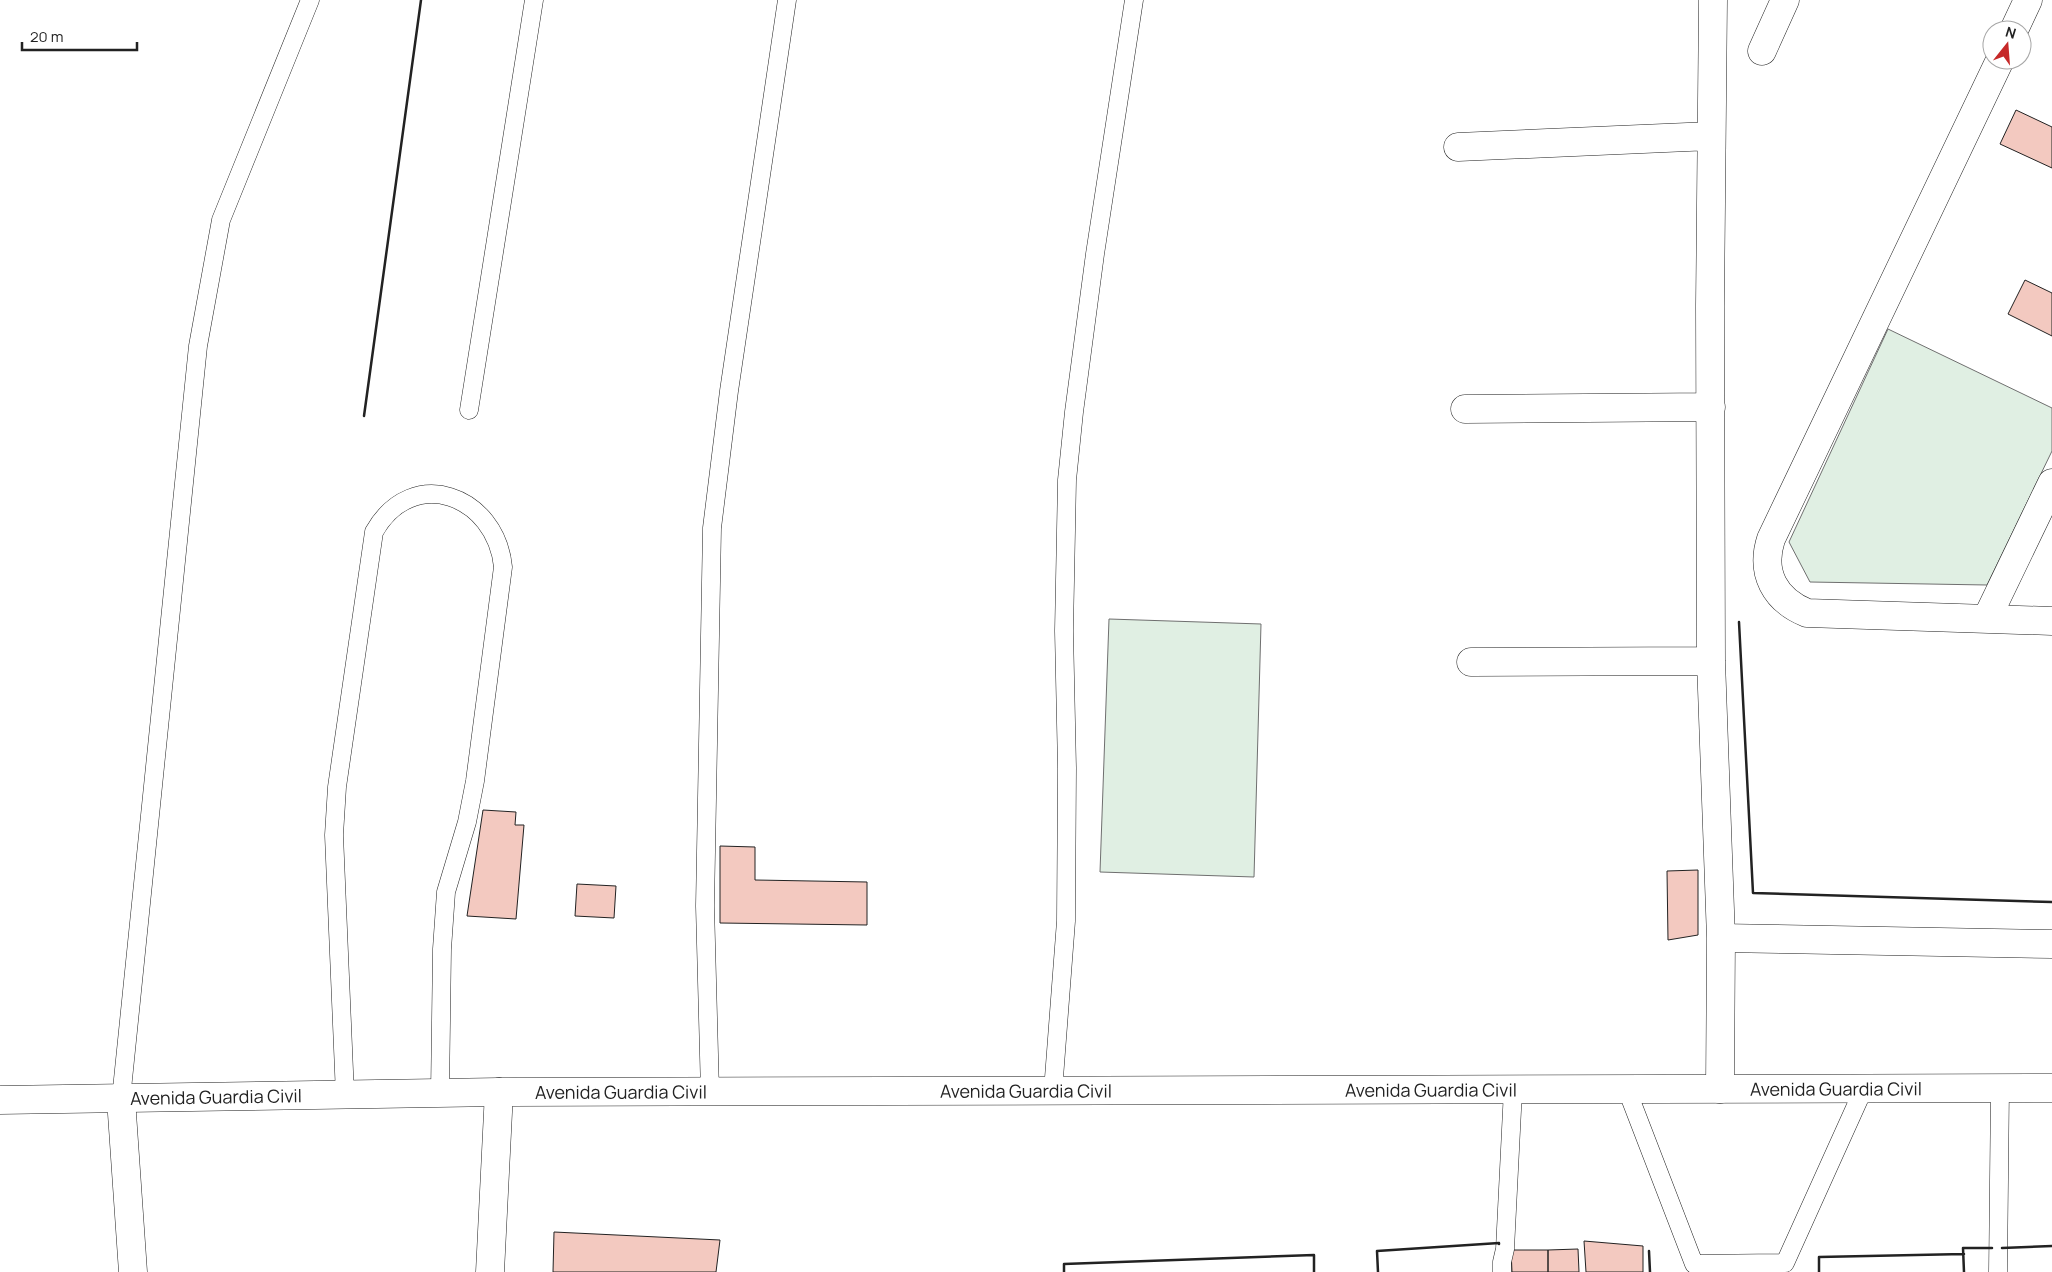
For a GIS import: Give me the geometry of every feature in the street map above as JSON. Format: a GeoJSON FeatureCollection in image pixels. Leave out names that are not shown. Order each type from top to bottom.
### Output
{"type":"FeatureCollection","features":[{"type":"Feature","properties":{"kind":"main road"},"geometry":{"type":"LineString","coordinates":[[1712,0],[1711,661],[1721,938],[1720,1090]]}},
{"type":"Feature","properties":{"kind":"main road"},"geometry":{"type":"LineString","coordinates":[[1762,50],[1785,0]]}},
{"type":"Feature","properties":{"kind":"main road"},"geometry":{"type":"LineString","coordinates":[[2019,20],[2028,0]]}},
{"type":"Feature","properties":{"kind":"main road"},"geometry":{"type":"LineString","coordinates":[[1995,70],[1771,539],[1767,552],[1768,568],[1776,590],[1785,602],[1807,614],[2052,620]]}},
{"type":"Feature","properties":{"kind":"main road"},"geometry":{"type":"LineString","coordinates":[[1458,147],[1711,136]]}},
{"type":"Feature","properties":{"kind":"main road"},"geometry":{"type":"LineString","coordinates":[[1466,409],[1711,407]]}},
{"type":"Feature","properties":{"kind":"main road"},"geometry":{"type":"LineString","coordinates":[[1987,618],[2052,483]]}},
{"type":"Feature","properties":{"kind":"main road"},"geometry":{"type":"LineString","coordinates":[[1471,662],[1711,661]]}},
{"type":"Feature","properties":{"kind":"main road"},"geometry":{"type":"LineString","coordinates":[[1721,938],[2052,944]]}},
{"type":"Feature","properties":{"kind":"main road","name":"Avenida Guardia Civil"},"geometry":{"type":"LineString","coordinates":[[0,1100],[499,1092],[2052,1088]]}},
{"type":"Feature","properties":{"kind":"main road"},"geometry":{"type":"LineString","coordinates":[[490,1272],[499,1092]]}},
{"type":"Feature","properties":{"kind":"main road"},"geometry":{"type":"LineString","coordinates":[[121,1099],[133,1272]]}},
{"type":"Feature","properties":{"kind":"lane"},"geometry":{"type":"LineString","coordinates":[[121,1099],[198,346],[221,220],[310,0]]}},
{"type":"Feature","properties":{"kind":"lane"},"geometry":{"type":"LineString","coordinates":[[469,410],[534,0]]}},
{"type":"Feature","properties":{"kind":"lane"},"geometry":{"type":"LineString","coordinates":[[710,1092],[705,906],[712,528],[730,381],[787,0]]}},
{"type":"Feature","properties":{"kind":"lane"},"geometry":{"type":"LineString","coordinates":[[1053,1091],[1066,921],[1067,768],[1064,631],[1067,480],[1095,254],[1134,0]]}},
{"type":"Feature","properties":{"kind":"lane"},"geometry":{"type":"LineString","coordinates":[[345,1095],[334,852],[337,787],[374,532],[384,516],[402,501],[413,497],[429,495],[443,495],[460,500],[484,518],[497,539],[502,552],[503,567],[468,822],[446,892],[442,949],[440,1093]]}},
{"type":"Feature","properties":{"kind":"lane"},"geometry":{"type":"LineString","coordinates":[[1627,1090],[1694,1264],[1785,1263],[1864,1088]]}},
{"type":"Feature","properties":{"kind":"lane"},"geometry":{"type":"LineString","coordinates":[[1998,1272],[2000,1088]]}},
{"type":"Feature","properties":{"kind":"lane"},"geometry":{"type":"LineString","coordinates":[[1502,1272],[1505,1249],[1513,1090]]}},
{"type":"Feature","properties":{"kind":"green space"},"geometry":{"type":"Polygon","coordinates":[[[1888,329],[2052,408],[2052,451],[1987,585],[1810,582],[1789,542],[1888,329]]]}},
{"type":"Feature","properties":{"kind":"green space"},"geometry":{"type":"Polygon","coordinates":[[[1109,619],[1261,624],[1254,877],[1100,872],[1109,619]]]}},
{"type":"Feature","properties":{"kind":"building"},"geometry":{"type":"Polygon","coordinates":[[[2016,110],[2052,127],[2052,168],[2000,144],[2016,110]]]}},
{"type":"Feature","properties":{"kind":"building"},"geometry":{"type":"Polygon","coordinates":[[[2025,280],[2052,293],[2052,336],[2008,314],[2025,280]]]}},
{"type":"Feature","properties":{"kind":"building"},"geometry":{"type":"Polygon","coordinates":[[[483,810],[516,812],[515,825],[524,825],[516,919],[467,916],[483,810]]]}},
{"type":"Feature","properties":{"kind":"building"},"geometry":{"type":"Polygon","coordinates":[[[720,846],[755,847],[755,880],[867,882],[867,925],[720,923],[720,846]]]}},
{"type":"Feature","properties":{"kind":"building"},"geometry":{"type":"Polygon","coordinates":[[[1698,870],[1698,935],[1668,940],[1667,871],[1698,870]]]}},
{"type":"Feature","properties":{"kind":"building"},"geometry":{"type":"Polygon","coordinates":[[[577,884],[616,886],[614,918],[575,916],[577,884]]]}},
{"type":"Feature","properties":{"kind":"building"},"geometry":{"type":"Polygon","coordinates":[[[554,1232],[720,1240],[716,1272],[553,1272],[554,1232]]]}},
{"type":"Feature","properties":{"kind":"building"},"geometry":{"type":"Polygon","coordinates":[[[1584,1241],[1643,1246],[1643,1272],[1586,1272],[1584,1241]]]}},
{"type":"Feature","properties":{"kind":"building"},"geometry":{"type":"Polygon","coordinates":[[[1578,1249],[1579,1272],[1548,1272],[1548,1250],[1578,1249]]]}},
{"type":"Feature","properties":{"kind":"building"},"geometry":{"type":"Polygon","coordinates":[[[1511,1250],[1548,1250],[1548,1272],[1512,1272],[1511,1250]]]}},
{"type":"Feature","properties":{"kind":"wall"},"geometry":{"type":"LineString","coordinates":[[364,416],[421,0]]}},
{"type":"Feature","properties":{"kind":"wall"},"geometry":{"type":"LineString","coordinates":[[1739,622],[1753,893],[2052,902]]}},
{"type":"Feature","properties":{"kind":"wall"},"geometry":{"type":"LineString","coordinates":[[1378,1272],[1377,1251],[1499,1244]]}},
{"type":"Feature","properties":{"kind":"wall"},"geometry":{"type":"LineString","coordinates":[[2002,1248],[2052,1246]]}},
{"type":"Feature","properties":{"kind":"wall"},"geometry":{"type":"LineString","coordinates":[[1964,1272],[1963,1248],[1992,1248]]}},
{"type":"Feature","properties":{"kind":"wall"},"geometry":{"type":"LineString","coordinates":[[1649,1251],[1650,1272]]}},
{"type":"Feature","properties":{"kind":"wall"},"geometry":{"type":"LineString","coordinates":[[1819,1272],[1819,1257],[1964,1254]]}},
{"type":"Feature","properties":{"kind":"wall"},"geometry":{"type":"LineString","coordinates":[[1064,1272],[1064,1264],[1314,1255],[1314,1272]]}}]}
